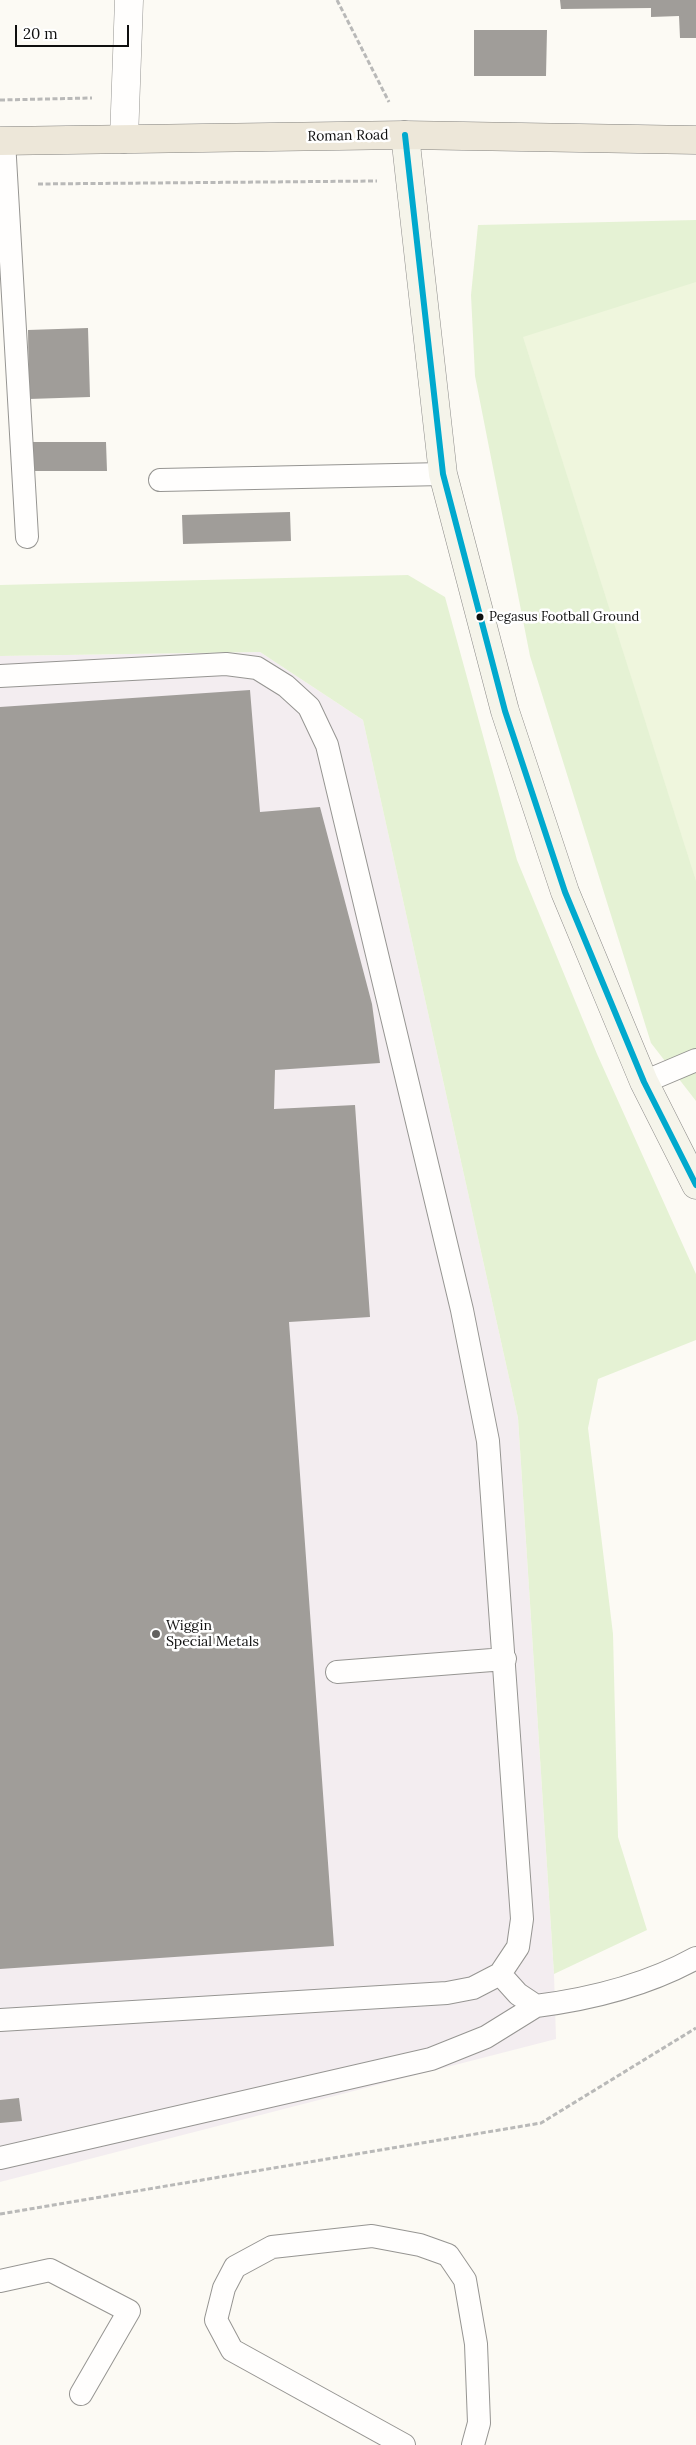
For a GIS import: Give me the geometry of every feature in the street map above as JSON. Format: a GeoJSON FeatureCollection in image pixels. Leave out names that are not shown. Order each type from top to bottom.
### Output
{"type":"FeatureCollection","features":[{"type":"Feature","properties":{"kind":"main road","name":"Roman Road"},"geometry":{"type":"LineString","coordinates":[[2,141],[405,135],[696,140]]}},
{"type":"Feature","properties":{"kind":"street"},"geometry":{"type":"LineString","coordinates":[[124,139],[129,0]]}},
{"type":"Feature","properties":{"kind":"street"},"geometry":{"type":"LineString","coordinates":[[405,135],[443,474],[505,711],[565,892],[644,1082],[689,1156],[696,1185]]}},
{"type":"Feature","properties":{"kind":"lane"},"geometry":{"type":"LineString","coordinates":[[2,141],[7,184],[27,537]]}},
{"type":"Feature","properties":{"kind":"lane"},"geometry":{"type":"LineString","coordinates":[[160,480],[443,474]]}},
{"type":"Feature","properties":{"kind":"lane"},"geometry":{"type":"LineString","coordinates":[[0,676],[226,664],[257,668],[286,686],[309,707],[327,745],[462,1310],[488,1440],[522,1919],[518,1947],[500,1974],[473,1988],[447,1993],[0,2020]]}},
{"type":"Feature","properties":{"kind":"lane"},"geometry":{"type":"LineString","coordinates":[[644,1082],[696,1060]]}},
{"type":"Feature","properties":{"kind":"lane"},"geometry":{"type":"LineString","coordinates":[[337,1672],[505,1659]]}},
{"type":"Feature","properties":{"kind":"lane"},"geometry":{"type":"LineString","coordinates":[[0,2158],[431,2059],[486,2037],[536,2006],[580,2000],[669,1973],[696,1958]]}},
{"type":"Feature","properties":{"kind":"lane"},"geometry":{"type":"LineString","coordinates":[[500,1974],[518,1994],[536,2006]]}},
{"type":"Feature","properties":{"kind":"lane"},"geometry":{"type":"LineString","coordinates":[[404,2445],[232,2350],[216,2320],[224,2288],[235,2267],[272,2247],[372,2236],[420,2245],[448,2255],[465,2280],[476,2344],[479,2423],[473,2445]]}},
{"type":"Feature","properties":{"kind":"lane"},"geometry":{"type":"LineString","coordinates":[[0,2281],[50,2270],[128,2311],[81,2394]]}},
{"type":"Feature","properties":{"kind":"path"},"geometry":{"type":"LineString","coordinates":[[337,0],[405,135]]}},
{"type":"Feature","properties":{"kind":"path"},"geometry":{"type":"LineString","coordinates":[[0,100],[126,98]]}},
{"type":"Feature","properties":{"kind":"path"},"geometry":{"type":"LineString","coordinates":[[7,184],[278,184],[410,181]]}},
{"type":"Feature","properties":{"kind":"path"},"geometry":{"type":"LineString","coordinates":[[0,2214],[541,2123],[696,2028]]}},
{"type":"Feature","properties":{"kind":"shaded area"},"geometry":{"type":"Polygon","coordinates":[[[260,652],[363,720],[518,1418],[554,1974],[556,2039],[0,2182],[0,656],[260,652]]]}},
{"type":"Feature","properties":{"kind":"green space"},"geometry":{"type":"Polygon","coordinates":[[[696,220],[696,1101],[651,1043],[530,656],[475,376],[471,295],[478,225],[696,220]]]}},
{"type":"Feature","properties":{"kind":"green space"},"geometry":{"type":"Polygon","coordinates":[[[696,282],[696,881],[523,337],[696,282]]]}},
{"type":"Feature","properties":{"kind":"green space"},"geometry":{"type":"Polygon","coordinates":[[[408,575],[445,597],[517,860],[597,1054],[696,1274],[696,1340],[598,1379],[588,1428],[613,1634],[618,1837],[647,1930],[554,1974],[518,1418],[363,720],[260,652],[0,656],[0,585],[408,575]]]}},
{"type":"Feature","properties":{"kind":"building"},"geometry":{"type":"Polygon","coordinates":[[[560,0],[696,0],[696,38],[680,38],[679,16],[651,17],[651,8],[561,9],[560,0]]]}},
{"type":"Feature","properties":{"kind":"building"},"geometry":{"type":"Polygon","coordinates":[[[474,30],[547,30],[546,76],[474,76],[474,30]]]}},
{"type":"Feature","properties":{"kind":"building"},"geometry":{"type":"Polygon","coordinates":[[[88,328],[90,397],[29,399],[28,330],[88,328]]]}},
{"type":"Feature","properties":{"kind":"building"},"geometry":{"type":"Polygon","coordinates":[[[30,442],[106,442],[107,471],[30,471],[30,442]]]}},
{"type":"Feature","properties":{"kind":"building"},"geometry":{"type":"Polygon","coordinates":[[[290,512],[291,541],[183,544],[182,515],[290,512]]]}},
{"type":"Feature","properties":{"kind":"building","name":"Wiggin Special Metals"},"geometry":{"type":"Polygon","coordinates":[[[250,690],[260,812],[320,807],[372,1004],[380,1063],[275,1070],[274,1109],[355,1105],[370,1317],[289,1322],[334,1946],[0,1969],[0,707],[250,690]]]}},
{"type":"Feature","properties":{"kind":"building"},"geometry":{"type":"Polygon","coordinates":[[[19,2098],[22,2121],[0,2123],[0,2100],[19,2098]]]}},
{"type":"Feature","properties":{"kind":"transit line"},"geometry":{"type":"LineString","coordinates":[[405,135],[443,474],[505,711],[565,892],[644,1082],[696,1185]]}},
{"type":"Feature","properties":{"kind":"place","name":"Pegasus Football Ground"},"geometry":{"type":"Point","coordinates":[480,617]}},
{"type":"Feature","properties":{"kind":"place","name":"Wiggin Special Metals"},"geometry":{"type":"Point","coordinates":[156,1634]}}]}
